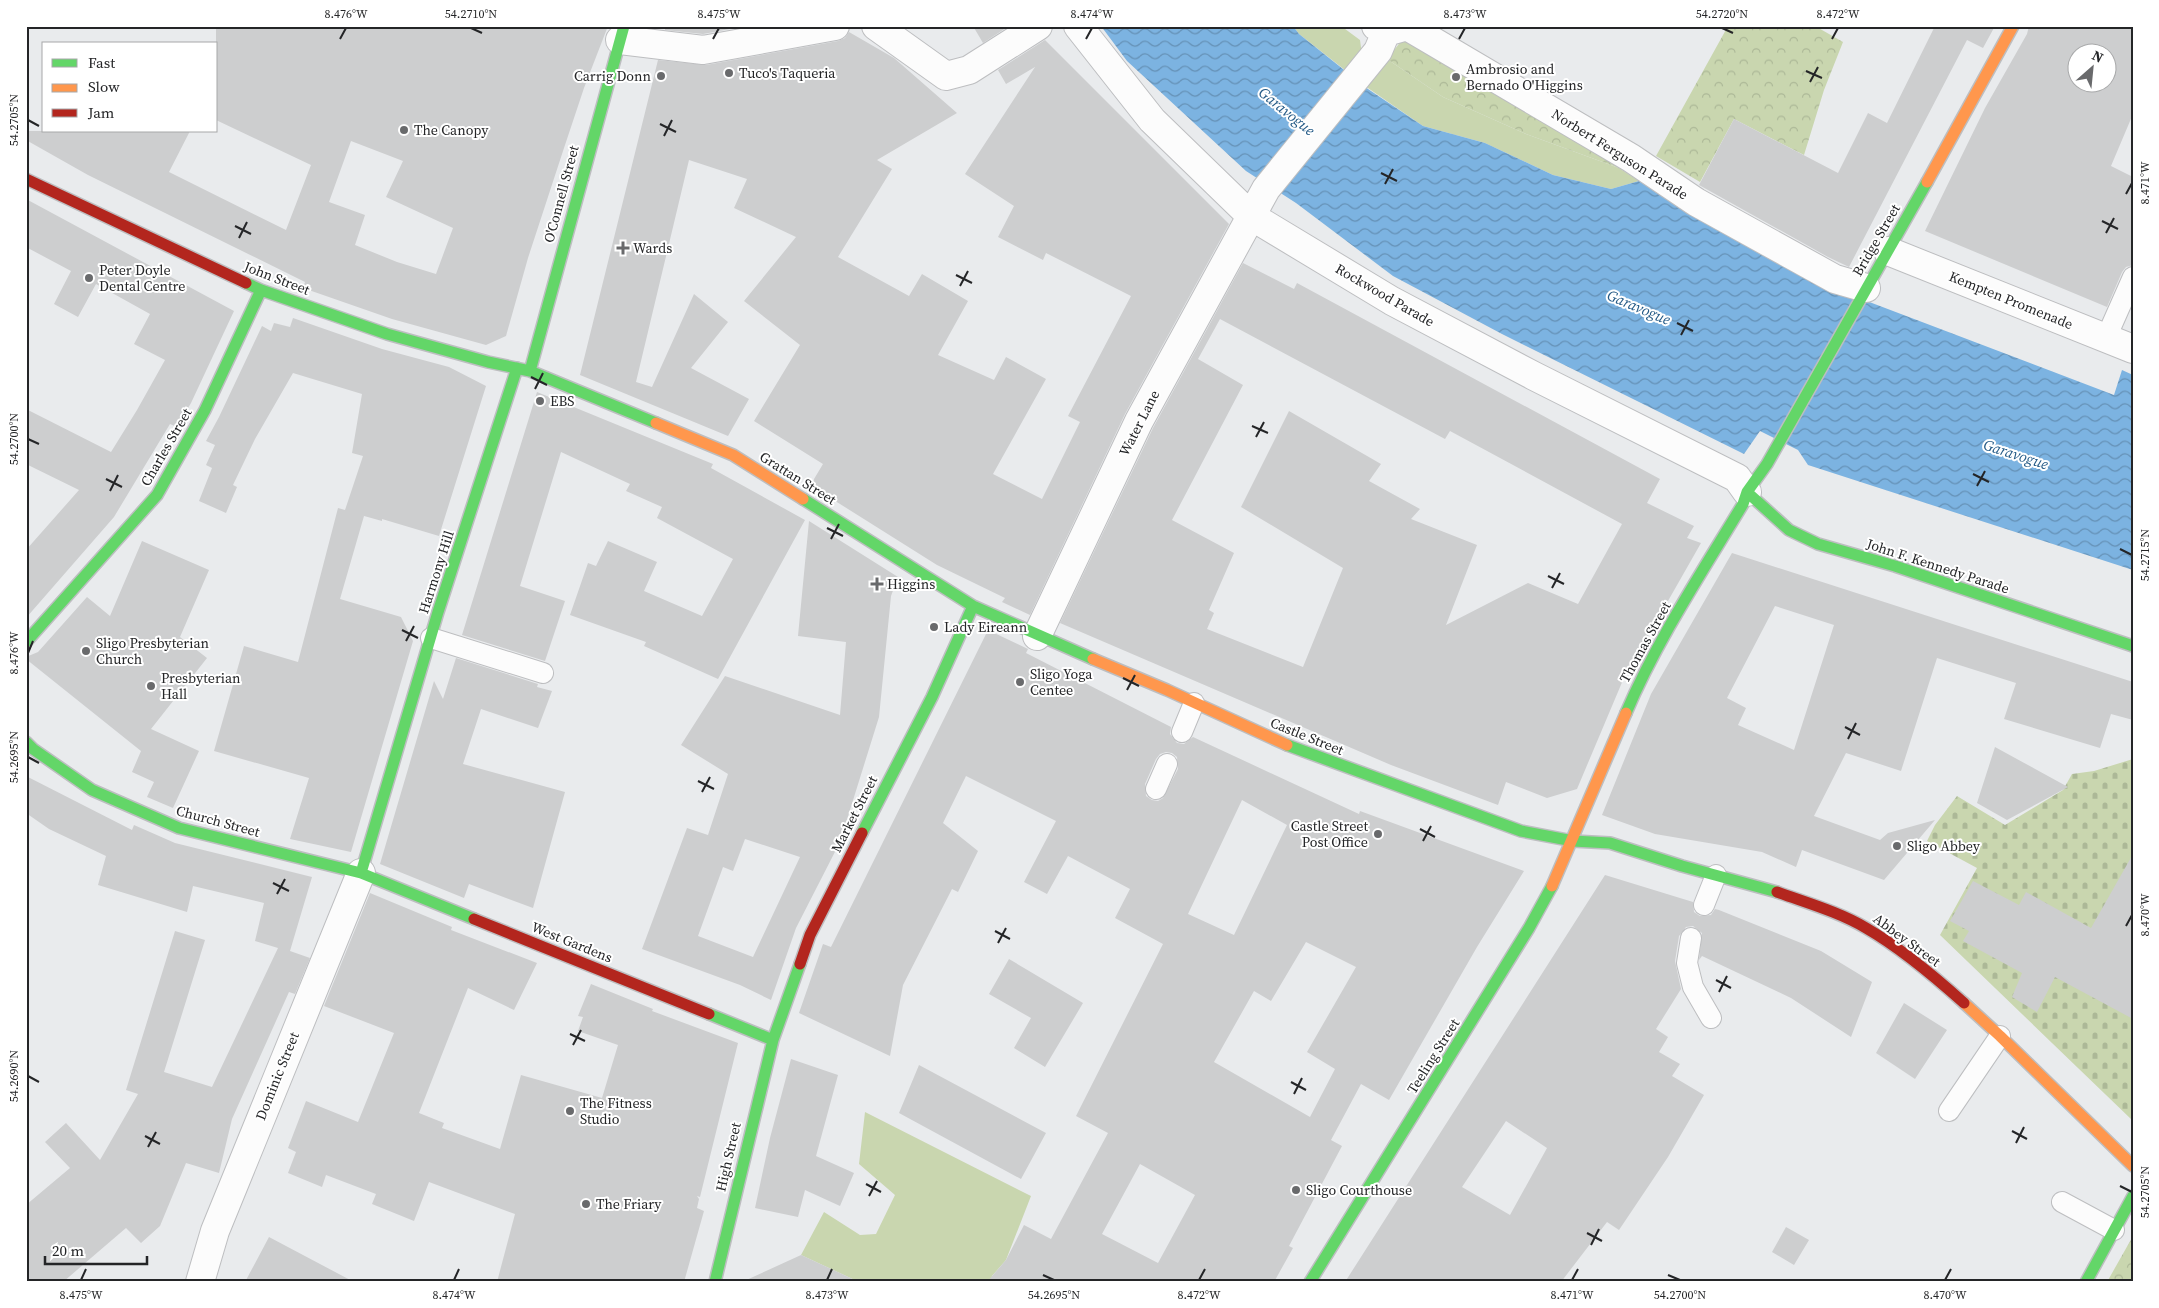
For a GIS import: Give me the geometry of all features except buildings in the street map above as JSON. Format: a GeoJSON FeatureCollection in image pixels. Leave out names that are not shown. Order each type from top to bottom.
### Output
{"type":"FeatureCollection","features":[{"type":"Feature","properties":{"kind":"street"},"geometry":{"type":"LineString","coordinates":[[622,33],[703,50],[835,26]]}},
{"type":"Feature","properties":{"kind":"street"},"geometry":{"type":"LineString","coordinates":[[876,26],[946,76],[969,70],[1038,26]]}},
{"type":"Feature","properties":{"kind":"street","name":"Rockwood Parade"},"geometry":{"type":"LineString","coordinates":[[1078,26],[1152,120],[1251,216],[1392,301],[1534,376],[1737,478],[1747,492]]}},
{"type":"Feature","properties":{"kind":"street","name":"Norbert Ferguson Parade"},"geometry":{"type":"LineString","coordinates":[[1380,36],[1407,26],[1631,158],[1696,202],[1835,279],[1865,291]]}},
{"type":"Feature","properties":{"kind":"street","name":"Bridge Street"},"geometry":{"type":"LineString","coordinates":[[1764,468],[1888,251],[2012,26]]}},
{"type":"Feature","properties":{"kind":"street","name":"O'Connell Street"},"geometry":{"type":"LineString","coordinates":[[530,371],[622,33]]}},
{"type":"Feature","properties":{"kind":"street","name":"Water Lane"},"geometry":{"type":"LineString","coordinates":[[1037,636],[1139,420],[1266,188],[1380,36]]}},
{"type":"Feature","properties":{"kind":"street","name":"John Street"},"geometry":{"type":"LineString","coordinates":[[26,179],[261,290],[387,334],[530,371]]}},
{"type":"Feature","properties":{"kind":"street","name":"Kempten Promenade"},"geometry":{"type":"LineString","coordinates":[[1888,251],[2133,349]]}},
{"type":"Feature","properties":{"kind":"street","name":"Charles Street"},"geometry":{"type":"LineString","coordinates":[[26,642],[157,495],[205,410],[261,290]]}},
{"type":"Feature","properties":{"kind":"street","name":"Harmony Hill"},"geometry":{"type":"LineString","coordinates":[[361,873],[431,638],[517,368]]}},
{"type":"Feature","properties":{"kind":"street","name":"Grattan Street"},"geometry":{"type":"LineString","coordinates":[[530,371],[733,455],[973,606],[1037,636]]}},
{"type":"Feature","properties":{"kind":"street","name":"Thomas Street"},"geometry":{"type":"LineString","coordinates":[[1573,841],[1637,687],[1689,593],[1743,504],[1747,492],[1764,468]]}},
{"type":"Feature","properties":{"kind":"street","name":"John F. Kennedy Parade"},"geometry":{"type":"LineString","coordinates":[[1747,492],[1789,530],[1818,544],[1895,566],[2133,646]]}},
{"type":"Feature","properties":{"kind":"street","name":"Market Street"},"geometry":{"type":"LineString","coordinates":[[773,1040],[810,936],[932,697],[973,606]]}},
{"type":"Feature","properties":{"kind":"street","name":"Castle Street"},"geometry":{"type":"LineString","coordinates":[[1037,636],[1289,746],[1521,831],[1573,841]]}},
{"type":"Feature","properties":{"kind":"street","name":"Church Street"},"geometry":{"type":"LineString","coordinates":[[26,742],[33,749],[92,790],[179,828],[361,873]]}},
{"type":"Feature","properties":{"kind":"street","name":"Abbey Street"},"geometry":{"type":"LineString","coordinates":[[1573,841],[1610,843],[1771,890],[1836,914],[1866,928],[1894,947],[1949,990],[2000,1036],[2133,1166]]}},
{"type":"Feature","properties":{"kind":"street","name":"Teeling Street"},"geometry":{"type":"LineString","coordinates":[[1310,1282],[1529,928],[1559,873],[1573,841]]}},
{"type":"Feature","properties":{"kind":"street","name":"West Gardens"},"geometry":{"type":"LineString","coordinates":[[361,873],[773,1040]]}},
{"type":"Feature","properties":{"kind":"street","name":"Dominic Street"},"geometry":{"type":"LineString","coordinates":[[200,1282],[214,1230],[361,873]]}},
{"type":"Feature","properties":{"kind":"street","name":"High Street"},"geometry":{"type":"LineString","coordinates":[[715,1282],[773,1040]]}},
{"type":"Feature","properties":{"kind":"street"},"geometry":{"type":"LineString","coordinates":[[2086,1282],[2133,1196]]}},
{"type":"Feature","properties":{"kind":"lane"},"geometry":{"type":"LineString","coordinates":[[2106,338],[2133,277]]}},
{"type":"Feature","properties":{"kind":"lane"},"geometry":{"type":"LineString","coordinates":[[431,638],[543,673]]}},
{"type":"Feature","properties":{"kind":"lane"},"geometry":{"type":"LineString","coordinates":[[1182,732],[1194,703]]}},
{"type":"Feature","properties":{"kind":"lane"},"geometry":{"type":"LineString","coordinates":[[1156,789],[1167,764]]}},
{"type":"Feature","properties":{"kind":"lane"},"geometry":{"type":"LineString","coordinates":[[1704,905],[1716,875]]}},
{"type":"Feature","properties":{"kind":"lane"},"geometry":{"type":"LineString","coordinates":[[1691,938],[1686,963],[1694,987],[1711,1018]]}},
{"type":"Feature","properties":{"kind":"lane"},"geometry":{"type":"LineString","coordinates":[[1949,1111],[2000,1036]]}},
{"type":"Feature","properties":{"kind":"lane"},"geometry":{"type":"LineString","coordinates":[[2062,1202],[2114,1230]]}},
{"type":"Feature","properties":{"kind":"green space"},"geometry":{"type":"Polygon","coordinates":[[[1293,26],[1341,26],[1360,40],[1362,55],[1350,74],[1299,34],[1293,26]]]}},
{"type":"Feature","properties":{"kind":"green space"},"geometry":{"type":"Polygon","coordinates":[[[1728,26],[1815,26],[1843,42],[1824,90],[1804,155],[1734,119],[1700,182],[1656,156],[1728,26]]]}},
{"type":"Feature","properties":{"kind":"green space"},"geometry":{"type":"Polygon","coordinates":[[[1402,40],[1414,40],[1573,135],[1619,168],[1526,134],[1443,97],[1387,59],[1402,40]]]}},
{"type":"Feature","properties":{"kind":"green space"},"geometry":{"type":"Polygon","coordinates":[[[1387,59],[1443,97],[1526,134],[1619,168],[1639,181],[1611,189],[1553,175],[1485,143],[1423,126],[1365,86],[1387,59]]]}},
{"type":"Feature","properties":{"kind":"green space"},"geometry":{"type":"Polygon","coordinates":[[[2133,759],[2132,1120],[1940,935],[1977,868],[1927,841],[1935,825],[1957,796],[2005,825],[2063,790],[2072,774],[2094,771],[2133,759]]]}},
{"type":"Feature","properties":{"kind":"green space"},"geometry":{"type":"Polygon","coordinates":[[[865,1112],[1031,1196],[1006,1260],[992,1276],[991,1282],[859,1282],[801,1255],[824,1212],[860,1235],[876,1234],[895,1195],[859,1164],[865,1112]]]}},
{"type":"Feature","properties":{"kind":"green space"},"geometry":{"type":"Polygon","coordinates":[[[2133,1236],[2133,1282],[2107,1282],[2133,1236]]]}},
{"type":"Feature","properties":{"kind":"water","name":"Garavogue"},"geometry":{"type":"Polygon","coordinates":[[[1101,26],[1293,26],[1299,34],[1368,89],[1423,126],[1485,143],[1553,175],[1611,189],[1639,181],[1678,205],[1843,292],[2114,395],[2122,370],[2133,375],[2133,570],[1808,465],[1798,450],[1760,431],[1744,454],[1502,334],[1393,276],[1296,203],[1246,171],[1127,61],[1101,26]]]}},
{"type":"Feature","properties":{"kind":"traffic: fast"},"geometry":{"type":"LineString","coordinates":[[530,371],[624,26]]}},
{"type":"Feature","properties":{"kind":"traffic: fast"},"geometry":{"type":"LineString","coordinates":[[1626,713],[1666,633],[1743,504],[1747,492],[1767,464],[1927,182]]}},
{"type":"Feature","properties":{"kind":"traffic: fast"},"geometry":{"type":"LineString","coordinates":[[246,283],[387,334],[488,362],[530,371],[656,423]]}},
{"type":"Feature","properties":{"kind":"traffic: fast"},"geometry":{"type":"LineString","coordinates":[[26,642],[157,495],[205,410],[261,290]]}},
{"type":"Feature","properties":{"kind":"traffic: fast"},"geometry":{"type":"LineString","coordinates":[[361,873],[438,612],[517,368]]}},
{"type":"Feature","properties":{"kind":"traffic: fast"},"geometry":{"type":"LineString","coordinates":[[1747,492],[1789,530],[1818,544],[1895,566],[2133,646]]}},
{"type":"Feature","properties":{"kind":"traffic: fast"},"geometry":{"type":"LineString","coordinates":[[803,499],[973,606],[1093,659]]}},
{"type":"Feature","properties":{"kind":"traffic: fast"},"geometry":{"type":"LineString","coordinates":[[862,833],[932,697],[973,606]]}},
{"type":"Feature","properties":{"kind":"traffic: fast"},"geometry":{"type":"LineString","coordinates":[[26,742],[33,749],[92,790],[179,828],[361,873],[474,919]]}},
{"type":"Feature","properties":{"kind":"traffic: fast"},"geometry":{"type":"LineString","coordinates":[[1287,745],[1521,831],[1573,841],[1610,843],[1682,866],[1777,892]]}},
{"type":"Feature","properties":{"kind":"traffic: fast"},"geometry":{"type":"LineString","coordinates":[[1310,1282],[1529,928],[1552,886]]}},
{"type":"Feature","properties":{"kind":"traffic: fast"},"geometry":{"type":"LineString","coordinates":[[715,1282],[773,1040],[800,964]]}},
{"type":"Feature","properties":{"kind":"traffic: fast"},"geometry":{"type":"LineString","coordinates":[[709,1014],[773,1040]]}},
{"type":"Feature","properties":{"kind":"traffic: fast"},"geometry":{"type":"LineString","coordinates":[[2086,1282],[2133,1196]]}},
{"type":"Feature","properties":{"kind":"traffic: slow"},"geometry":{"type":"LineString","coordinates":[[1927,182],[2013,26]]}},
{"type":"Feature","properties":{"kind":"traffic: slow"},"geometry":{"type":"LineString","coordinates":[[656,423],[733,455],[803,499]]}},
{"type":"Feature","properties":{"kind":"traffic: slow"},"geometry":{"type":"LineString","coordinates":[[1093,659],[1167,690],[1287,745]]}},
{"type":"Feature","properties":{"kind":"traffic: slow"},"geometry":{"type":"LineString","coordinates":[[1552,886],[1626,713]]}},
{"type":"Feature","properties":{"kind":"traffic: slow"},"geometry":{"type":"LineString","coordinates":[[1964,1003],[2133,1166]]}},
{"type":"Feature","properties":{"kind":"traffic: jam"},"geometry":{"type":"LineString","coordinates":[[26,179],[246,283]]}},
{"type":"Feature","properties":{"kind":"traffic: jam"},"geometry":{"type":"LineString","coordinates":[[800,964],[810,935],[862,833]]}},
{"type":"Feature","properties":{"kind":"traffic: jam"},"geometry":{"type":"LineString","coordinates":[[1777,892],[1834,912],[1856,922],[1892,944],[1964,1003]]}},
{"type":"Feature","properties":{"kind":"traffic: jam"},"geometry":{"type":"LineString","coordinates":[[474,919],[709,1014]]}},
{"type":"Feature","properties":{"kind":"place","name":"Tuco's Taqueria"},"geometry":{"type":"Point","coordinates":[729,73]}},
{"type":"Feature","properties":{"kind":"place","name":"Carrig Donn"},"geometry":{"type":"Point","coordinates":[661,76]}},
{"type":"Feature","properties":{"kind":"place","name":"Ambrosio and Bernado O'Higgins"},"geometry":{"type":"Point","coordinates":[1456,77]}},
{"type":"Feature","properties":{"kind":"place","name":"The Canopy"},"geometry":{"type":"Point","coordinates":[404,130]}},
{"type":"Feature","properties":{"kind":"place","name":"Wards"},"geometry":{"type":"Point","coordinates":[623,248]}},
{"type":"Feature","properties":{"kind":"place","name":"Peter Doyle Dental Centre"},"geometry":{"type":"Point","coordinates":[89,278]}},
{"type":"Feature","properties":{"kind":"place","name":"EBS"},"geometry":{"type":"Point","coordinates":[540,401]}},
{"type":"Feature","properties":{"kind":"place","name":"Higgins"},"geometry":{"type":"Point","coordinates":[877,584]}},
{"type":"Feature","properties":{"kind":"place","name":"Lady Eireann"},"geometry":{"type":"Point","coordinates":[934,627]}},
{"type":"Feature","properties":{"kind":"place","name":"Sligo Presbyterian Church"},"geometry":{"type":"Point","coordinates":[86,651]}},
{"type":"Feature","properties":{"kind":"place","name":"Sligo Yoga Centee"},"geometry":{"type":"Point","coordinates":[1020,682]}},
{"type":"Feature","properties":{"kind":"place","name":"Presbyterian Hall"},"geometry":{"type":"Point","coordinates":[151,686]}},
{"type":"Feature","properties":{"kind":"place","name":"Castle Street Post Office"},"geometry":{"type":"Point","coordinates":[1378,834]}},
{"type":"Feature","properties":{"kind":"place","name":"Sligo Abbey"},"geometry":{"type":"Point","coordinates":[1897,846]}},
{"type":"Feature","properties":{"kind":"place","name":"The Fitness Studio"},"geometry":{"type":"Point","coordinates":[570,1111]}},
{"type":"Feature","properties":{"kind":"place","name":"Sligo Courthouse"},"geometry":{"type":"Point","coordinates":[1296,1190]}},
{"type":"Feature","properties":{"kind":"place","name":"The Friary"},"geometry":{"type":"Point","coordinates":[586,1204]}}]}
